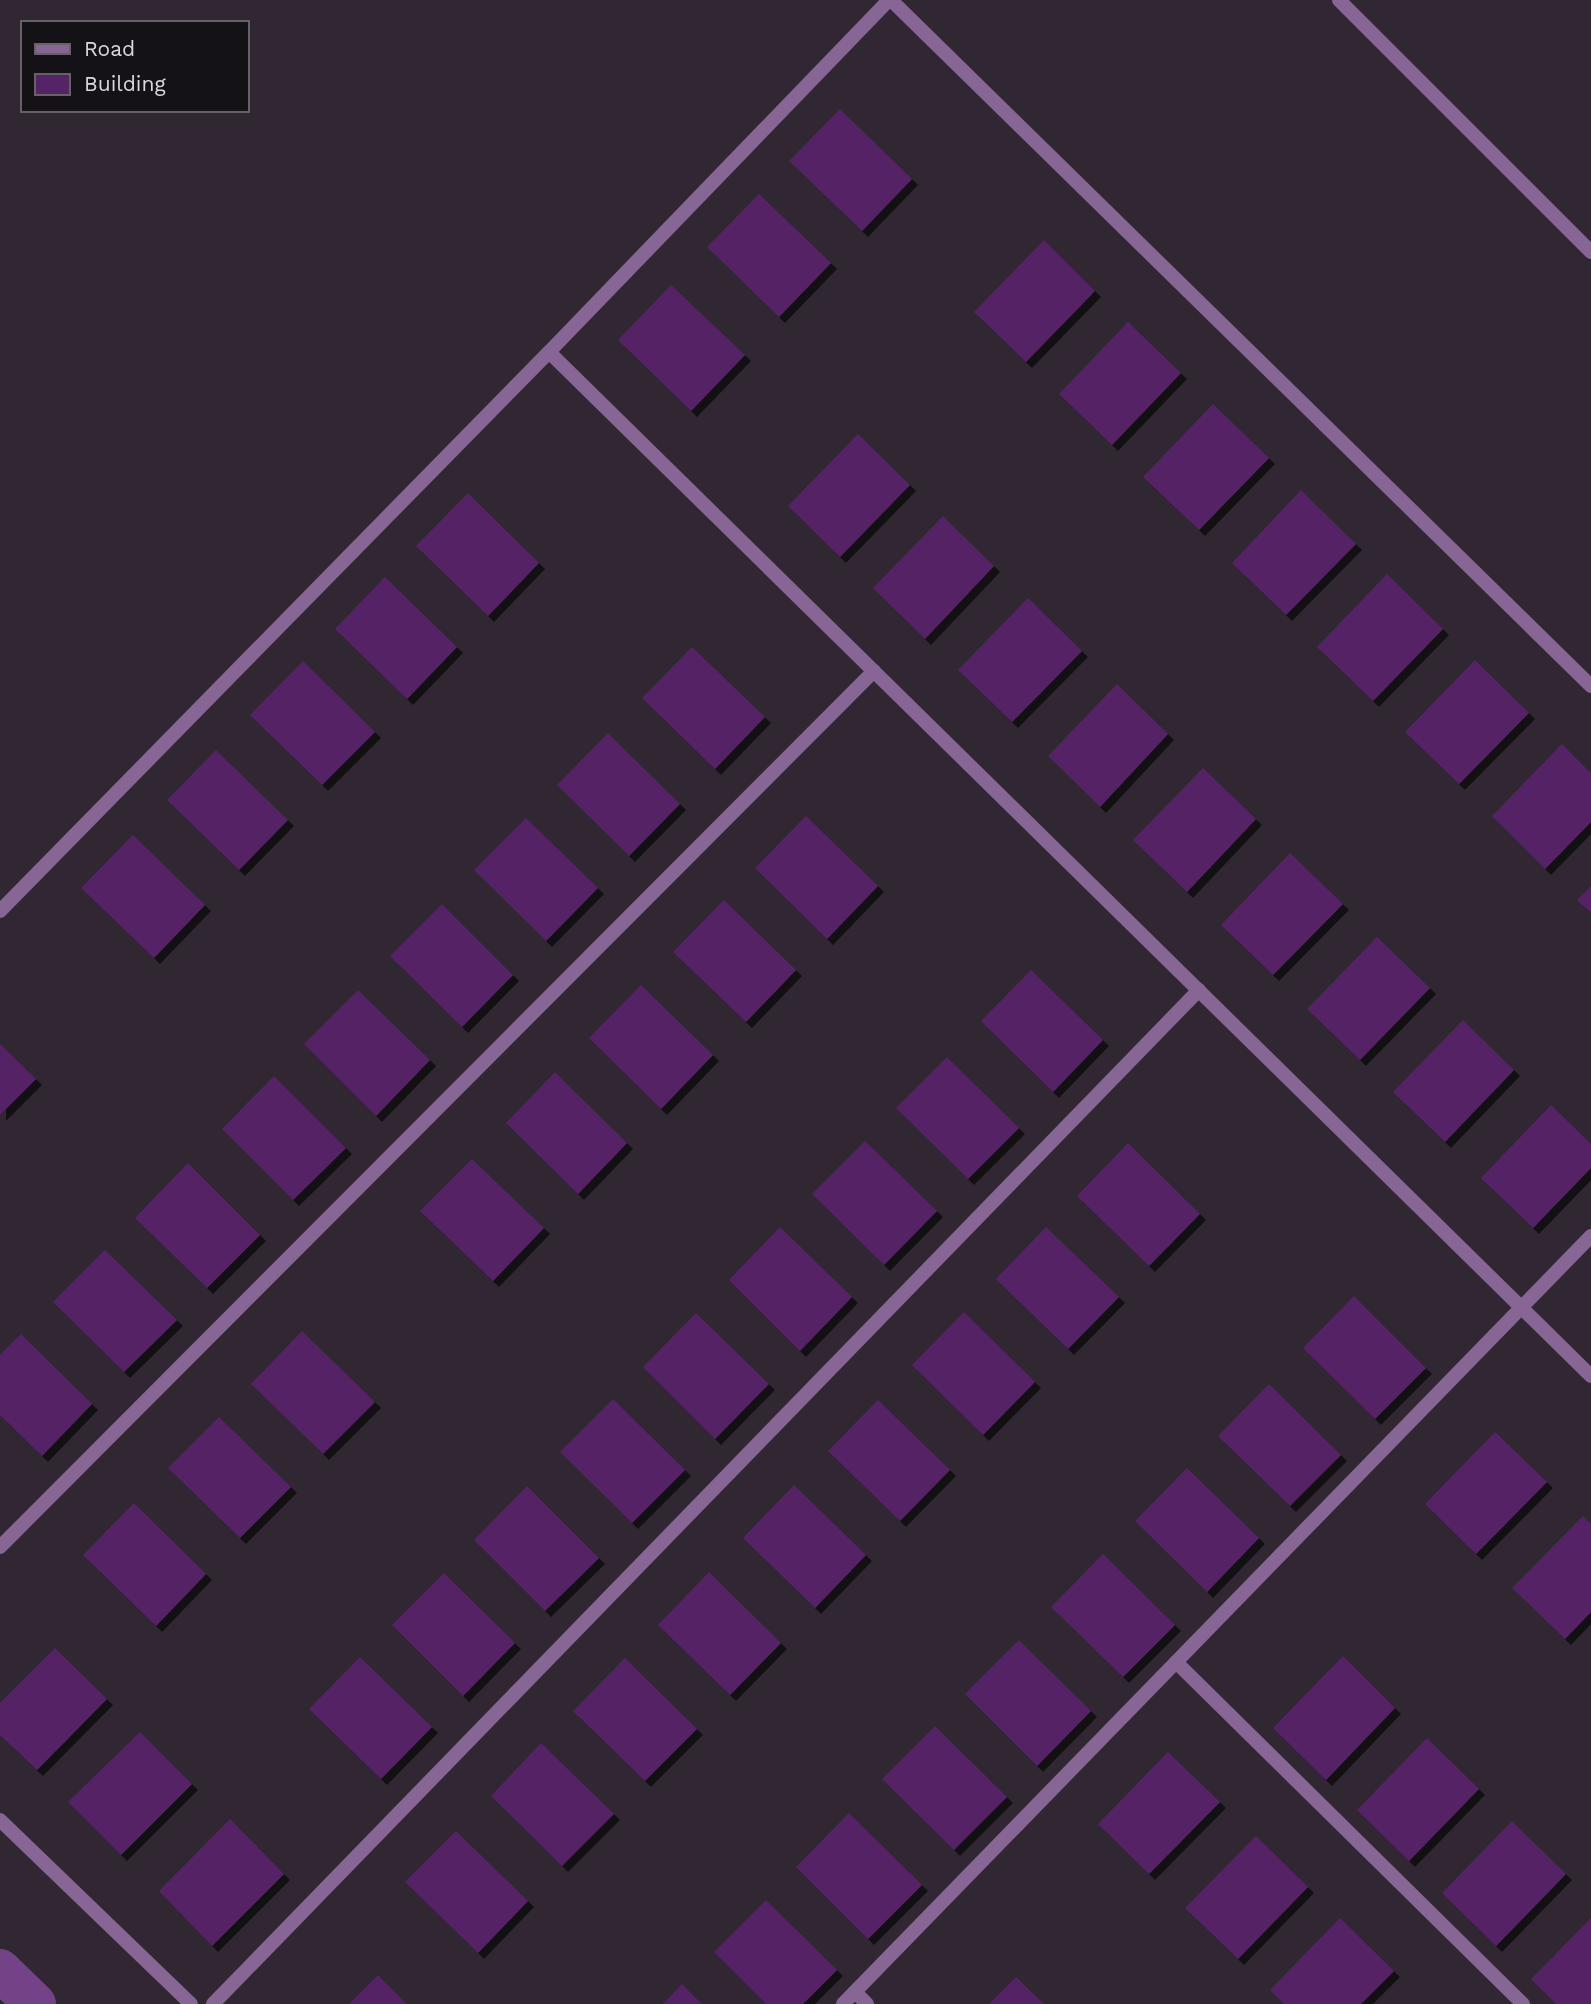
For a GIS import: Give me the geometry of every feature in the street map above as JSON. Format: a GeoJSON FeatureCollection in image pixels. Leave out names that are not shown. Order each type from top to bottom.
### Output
{"type":"FeatureCollection","features":[{"type":"Feature","properties":{"kind":"street"},"geometry":{"type":"LineString","coordinates":[[0,911],[890,0],[1591,686]]}},
{"type":"Feature","properties":{"kind":"street"},"geometry":{"type":"LineString","coordinates":[[1339,0],[1591,252]]}},
{"type":"Feature","properties":{"kind":"street"},"geometry":{"type":"LineString","coordinates":[[549,352],[1591,1376]]}},
{"type":"Feature","properties":{"kind":"street"},"geometry":{"type":"LineString","coordinates":[[0,1547],[874,671]]}},
{"type":"Feature","properties":{"kind":"street"},"geometry":{"type":"LineString","coordinates":[[213,2004],[1199,990]]}},
{"type":"Feature","properties":{"kind":"street"},"geometry":{"type":"LineString","coordinates":[[843,2004],[1591,1236]]}},
{"type":"Feature","properties":{"kind":"street"},"geometry":{"type":"LineString","coordinates":[[1176,1662],[1523,2004]]}},
{"type":"Feature","properties":{"kind":"street"},"geometry":{"type":"LineString","coordinates":[[0,1820],[191,2004]]}},
{"type":"Feature","properties":{"kind":"street"},"geometry":{"type":"LineString","coordinates":[[855,1992],[867,2004]]}},
{"type":"Feature","properties":{"kind":"building"},"geometry":{"type":"Polygon","coordinates":[[[840,109],[912,179],[862,231],[789,161],[840,109]]]}},
{"type":"Feature","properties":{"kind":"building"},"geometry":{"type":"Polygon","coordinates":[[[759,194],[831,263],[779,317],[707,247],[759,194]]]}},
{"type":"Feature","properties":{"kind":"building"},"geometry":{"type":"Polygon","coordinates":[[[1044,240],[1095,291],[1026,362],[974,312],[1044,240]]]}},
{"type":"Feature","properties":{"kind":"building"},"geometry":{"type":"Polygon","coordinates":[[[671,285],[745,355],[691,411],[618,340],[671,285]]]}},
{"type":"Feature","properties":{"kind":"building"},"geometry":{"type":"Polygon","coordinates":[[[1128,322],[1181,373],[1112,445],[1059,394],[1128,322]]]}},
{"type":"Feature","properties":{"kind":"building"},"geometry":{"type":"Polygon","coordinates":[[[1213,404],[1269,458],[1199,530],[1143,477],[1213,404]]]}},
{"type":"Feature","properties":{"kind":"building"},"geometry":{"type":"Polygon","coordinates":[[[858,434],[910,485],[840,557],[788,506],[858,434]]]}},
{"type":"Feature","properties":{"kind":"building"},"geometry":{"type":"Polygon","coordinates":[[[1301,490],[1356,544],[1286,615],[1232,563],[1301,490]]]}},
{"type":"Feature","properties":{"kind":"building"},"geometry":{"type":"Polygon","coordinates":[[[468,493],[539,563],[488,616],[416,546],[468,493]]]}},
{"type":"Feature","properties":{"kind":"building"},"geometry":{"type":"Polygon","coordinates":[[[943,516],[994,566],[925,639],[873,588],[943,516]]]}},
{"type":"Feature","properties":{"kind":"building"},"geometry":{"type":"Polygon","coordinates":[[[1387,574],[1443,629],[1373,701],[1317,647],[1387,574]]]}},
{"type":"Feature","properties":{"kind":"building"},"geometry":{"type":"Polygon","coordinates":[[[385,577],[457,647],[407,699],[335,629],[385,577]]]}},
{"type":"Feature","properties":{"kind":"building"},"geometry":{"type":"Polygon","coordinates":[[[1028,598],[1082,651],[1012,722],[958,670],[1028,598]]]}},
{"type":"Feature","properties":{"kind":"building"},"geometry":{"type":"Polygon","coordinates":[[[692,647],[765,717],[715,769],[642,698],[692,647]]]}},
{"type":"Feature","properties":{"kind":"building"},"geometry":{"type":"Polygon","coordinates":[[[1475,660],[1529,713],[1459,784],[1405,732],[1475,660]]]}},
{"type":"Feature","properties":{"kind":"building"},"geometry":{"type":"Polygon","coordinates":[[[303,661],[375,732],[322,785],[250,715],[303,661]]]}},
{"type":"Feature","properties":{"kind":"building"},"geometry":{"type":"Polygon","coordinates":[[[1117,684],[1168,734],[1100,807],[1048,756],[1117,684]]]}},
{"type":"Feature","properties":{"kind":"building"},"geometry":{"type":"Polygon","coordinates":[[[608,733],[680,804],[629,856],[557,785],[608,733]]]}},
{"type":"Feature","properties":{"kind":"building"},"geometry":{"type":"Polygon","coordinates":[[[1562,744],[1591,773],[1591,822],[1545,869],[1492,816],[1562,744]]]}},
{"type":"Feature","properties":{"kind":"building"},"geometry":{"type":"Polygon","coordinates":[[[216,750],[288,820],[239,870],[167,800],[216,750]]]}},
{"type":"Feature","properties":{"kind":"building"},"geometry":{"type":"Polygon","coordinates":[[[1203,768],[1256,819],[1187,892],[1133,840],[1203,768]]]}},
{"type":"Feature","properties":{"kind":"building"},"geometry":{"type":"Polygon","coordinates":[[[806,816],[878,886],[827,939],[755,868],[806,816]]]}},
{"type":"Feature","properties":{"kind":"building"},"geometry":{"type":"Polygon","coordinates":[[[526,818],[598,888],[546,941],[474,870],[526,818]]]}},
{"type":"Feature","properties":{"kind":"building"},"geometry":{"type":"Polygon","coordinates":[[[133,835],[205,905],[154,958],[81,888],[133,835]]]}},
{"type":"Feature","properties":{"kind":"building"},"geometry":{"type":"Polygon","coordinates":[[[1290,853],[1343,904],[1273,975],[1221,925],[1290,853]]]}},
{"type":"Feature","properties":{"kind":"building"},"geometry":{"type":"Polygon","coordinates":[[[1591,886],[1591,913],[1577,900],[1591,886]]]}},
{"type":"Feature","properties":{"kind":"building"},"geometry":{"type":"Polygon","coordinates":[[[724,900],[796,970],[746,1022],[673,952],[724,900]]]}},
{"type":"Feature","properties":{"kind":"building"},"geometry":{"type":"Polygon","coordinates":[[[442,904],[513,975],[462,1027],[390,956],[442,904]]]}},
{"type":"Feature","properties":{"kind":"building"},"geometry":{"type":"Polygon","coordinates":[[[1377,937],[1430,988],[1360,1060],[1307,1009],[1377,937]]]}},
{"type":"Feature","properties":{"kind":"building"},"geometry":{"type":"Polygon","coordinates":[[[1031,970],[1103,1040],[1053,1092],[981,1021],[1031,970]]]}},
{"type":"Feature","properties":{"kind":"building"},"geometry":{"type":"Polygon","coordinates":[[[641,985],[713,1055],[661,1109],[589,1038],[641,985]]]}},
{"type":"Feature","properties":{"kind":"building"},"geometry":{"type":"Polygon","coordinates":[[[358,990],[430,1060],[376,1116],[304,1044],[358,990]]]}},
{"type":"Feature","properties":{"kind":"building"},"geometry":{"type":"Polygon","coordinates":[[[1463,1020],[1514,1070],[1445,1142],[1393,1092],[1463,1020]]]}},
{"type":"Feature","properties":{"kind":"building"},"geometry":{"type":"Polygon","coordinates":[[[0,1044],[36,1079],[0,1115],[0,1044]]]}},
{"type":"Feature","properties":{"kind":"building"},"geometry":{"type":"Polygon","coordinates":[[[947,1057],[1019,1128],[968,1179],[896,1108],[947,1057]]]}},
{"type":"Feature","properties":{"kind":"building"},"geometry":{"type":"Polygon","coordinates":[[[555,1072],[627,1143],[578,1194],[506,1123],[555,1072]]]}},
{"type":"Feature","properties":{"kind":"building"},"geometry":{"type":"Polygon","coordinates":[[[274,1076],[346,1148],[293,1200],[222,1129],[274,1076]]]}},
{"type":"Feature","properties":{"kind":"building"},"geometry":{"type":"Polygon","coordinates":[[[1551,1105],[1591,1144],[1591,1168],[1533,1228],[1481,1178],[1551,1105]]]}},
{"type":"Feature","properties":{"kind":"building"},"geometry":{"type":"Polygon","coordinates":[[[865,1141],[937,1211],[884,1265],[812,1194],[865,1141]]]}},
{"type":"Feature","properties":{"kind":"building"},"geometry":{"type":"Polygon","coordinates":[[[1128,1143],[1200,1214],[1149,1266],[1077,1196],[1128,1143]]]}},
{"type":"Feature","properties":{"kind":"building"},"geometry":{"type":"Polygon","coordinates":[[[472,1159],[544,1228],[493,1281],[420,1211],[472,1159]]]}},
{"type":"Feature","properties":{"kind":"building"},"geometry":{"type":"Polygon","coordinates":[[[188,1163],[260,1235],[207,1288],[135,1218],[188,1163]]]}},
{"type":"Feature","properties":{"kind":"building"},"geometry":{"type":"Polygon","coordinates":[[[780,1227],[852,1297],[800,1351],[729,1280],[780,1227]]]}},
{"type":"Feature","properties":{"kind":"building"},"geometry":{"type":"Polygon","coordinates":[[[1046,1227],[1119,1297],[1068,1349],[996,1279],[1046,1227]]]}},
{"type":"Feature","properties":{"kind":"building"},"geometry":{"type":"Polygon","coordinates":[[[105,1250],[177,1320],[124,1372],[53,1302],[105,1250]]]}},
{"type":"Feature","properties":{"kind":"building"},"geometry":{"type":"Polygon","coordinates":[[[1354,1296],[1426,1368],[1375,1419],[1303,1348],[1354,1296]]]}},
{"type":"Feature","properties":{"kind":"building"},"geometry":{"type":"Polygon","coordinates":[[[964,1312],[1035,1382],[983,1435],[912,1365],[964,1312]]]}},
{"type":"Feature","properties":{"kind":"building"},"geometry":{"type":"Polygon","coordinates":[[[696,1313],[769,1384],[715,1439],[643,1367],[696,1313]]]}},
{"type":"Feature","properties":{"kind":"building"},"geometry":{"type":"Polygon","coordinates":[[[302,1331],[375,1402],[323,1454],[251,1384],[302,1331]]]}},
{"type":"Feature","properties":{"kind":"building"},"geometry":{"type":"Polygon","coordinates":[[[21,1334],[92,1404],[42,1456],[0,1415],[0,1355],[21,1334]]]}},
{"type":"Feature","properties":{"kind":"building"},"geometry":{"type":"Polygon","coordinates":[[[1269,1384],[1341,1455],[1290,1506],[1218,1436],[1269,1384]]]}},
{"type":"Feature","properties":{"kind":"building"},"geometry":{"type":"Polygon","coordinates":[[[613,1399],[685,1470],[632,1523],[560,1452],[613,1399]]]}},
{"type":"Feature","properties":{"kind":"building"},"geometry":{"type":"Polygon","coordinates":[[[878,1400],[950,1470],[900,1521],[828,1451],[878,1400]]]}},
{"type":"Feature","properties":{"kind":"building"},"geometry":{"type":"Polygon","coordinates":[[[219,1417],[291,1487],[240,1538],[168,1468],[219,1417]]]}},
{"type":"Feature","properties":{"kind":"building"},"geometry":{"type":"Polygon","coordinates":[[[1495,1432],[1547,1482],[1476,1554],[1425,1504],[1495,1432]]]}},
{"type":"Feature","properties":{"kind":"building"},"geometry":{"type":"Polygon","coordinates":[[[1187,1468],[1259,1538],[1207,1592],[1135,1521],[1187,1468]]]}},
{"type":"Feature","properties":{"kind":"building"},"geometry":{"type":"Polygon","coordinates":[[[794,1485],[866,1555],[815,1608],[743,1538],[794,1485]]]}},
{"type":"Feature","properties":{"kind":"building"},"geometry":{"type":"Polygon","coordinates":[[[527,1486],[599,1558],[545,1611],[474,1540],[527,1486]]]}},
{"type":"Feature","properties":{"kind":"building"},"geometry":{"type":"Polygon","coordinates":[[[134,1503],[206,1574],[156,1626],[83,1555],[134,1503]]]}},
{"type":"Feature","properties":{"kind":"building"},"geometry":{"type":"Polygon","coordinates":[[[1583,1516],[1591,1524],[1591,1612],[1565,1639],[1512,1588],[1583,1516]]]}},
{"type":"Feature","properties":{"kind":"building"},"geometry":{"type":"Polygon","coordinates":[[[1103,1554],[1175,1625],[1123,1677],[1051,1607],[1103,1554]]]}},
{"type":"Feature","properties":{"kind":"building"},"geometry":{"type":"Polygon","coordinates":[[[709,1572],[781,1643],[730,1695],[658,1625],[709,1572]]]}},
{"type":"Feature","properties":{"kind":"building"},"geometry":{"type":"Polygon","coordinates":[[[444,1573],[515,1643],[463,1696],[392,1625],[444,1573]]]}},
{"type":"Feature","properties":{"kind":"building"},"geometry":{"type":"Polygon","coordinates":[[[1019,1640],[1091,1711],[1037,1766],[965,1694],[1019,1640]]]}},
{"type":"Feature","properties":{"kind":"building"},"geometry":{"type":"Polygon","coordinates":[[[55,1648],[107,1699],[37,1770],[0,1735],[0,1703],[55,1648]]]}},
{"type":"Feature","properties":{"kind":"building"},"geometry":{"type":"Polygon","coordinates":[[[1343,1656],[1395,1708],[1326,1780],[1273,1728],[1343,1656]]]}},
{"type":"Feature","properties":{"kind":"building"},"geometry":{"type":"Polygon","coordinates":[[[360,1657],[432,1727],[381,1779],[309,1709],[360,1657]]]}},
{"type":"Feature","properties":{"kind":"building"},"geometry":{"type":"Polygon","coordinates":[[[625,1658],[697,1729],[645,1781],[573,1711],[625,1658]]]}},
{"type":"Feature","properties":{"kind":"building"},"geometry":{"type":"Polygon","coordinates":[[[935,1726],[1007,1797],[954,1850],[882,1779],[935,1726]]]}},
{"type":"Feature","properties":{"kind":"building"},"geometry":{"type":"Polygon","coordinates":[[[140,1732],[192,1784],[121,1855],[68,1802],[140,1732]]]}},
{"type":"Feature","properties":{"kind":"building"},"geometry":{"type":"Polygon","coordinates":[[[1427,1738],[1479,1789],[1409,1861],[1357,1810],[1427,1738]]]}},
{"type":"Feature","properties":{"kind":"building"},"geometry":{"type":"Polygon","coordinates":[[[541,1743],[614,1814],[562,1866],[491,1796],[541,1743]]]}},
{"type":"Feature","properties":{"kind":"building"},"geometry":{"type":"Polygon","coordinates":[[[1168,1752],[1220,1802],[1149,1874],[1098,1824],[1168,1752]]]}},
{"type":"Feature","properties":{"kind":"building"},"geometry":{"type":"Polygon","coordinates":[[[849,1813],[922,1885],[868,1939],[796,1867],[849,1813]]]}},
{"type":"Feature","properties":{"kind":"building"},"geometry":{"type":"Polygon","coordinates":[[[230,1819],[284,1874],[212,1946],[159,1891],[230,1819]]]}},
{"type":"Feature","properties":{"kind":"building"},"geometry":{"type":"Polygon","coordinates":[[[1512,1821],[1566,1874],[1496,1946],[1442,1893],[1512,1821]]]}},
{"type":"Feature","properties":{"kind":"building"},"geometry":{"type":"Polygon","coordinates":[[[456,1831],[528,1901],[478,1953],[405,1882],[456,1831]]]}},
{"type":"Feature","properties":{"kind":"building"},"geometry":{"type":"Polygon","coordinates":[[[1256,1836],[1308,1887],[1238,1959],[1185,1908],[1256,1836]]]}},
{"type":"Feature","properties":{"kind":"building"},"geometry":{"type":"Polygon","coordinates":[[[766,1900],[837,1970],[803,2004],[766,2004],[714,1952],[766,1900]]]}},
{"type":"Feature","properties":{"kind":"building"},"geometry":{"type":"Polygon","coordinates":[[[1340,1918],[1394,1971],[1361,2004],[1284,2004],[1270,1990],[1340,1918]]]}},
{"type":"Feature","properties":{"kind":"building"},"geometry":{"type":"Polygon","coordinates":[[[1591,1918],[1591,2004],[1556,2004],[1531,1979],[1591,1918]]]}},
{"type":"Feature","properties":{"kind":"building"},"geometry":{"type":"Polygon","coordinates":[[[378,1975],[407,2004],[349,2004],[378,1975]]]}},
{"type":"Feature","properties":{"kind":"building"},"geometry":{"type":"Polygon","coordinates":[[[1016,1977],[1044,2004],[989,2004],[1016,1977]]]}},
{"type":"Feature","properties":{"kind":"building"},"geometry":{"type":"Polygon","coordinates":[[[682,1984],[702,2004],[663,2004],[682,1984]]]}},
{"type":"Feature","properties":{"kind":"waterway"},"geometry":{"type":"LineString","coordinates":[[0,1970],[35,2004]]}}]}
